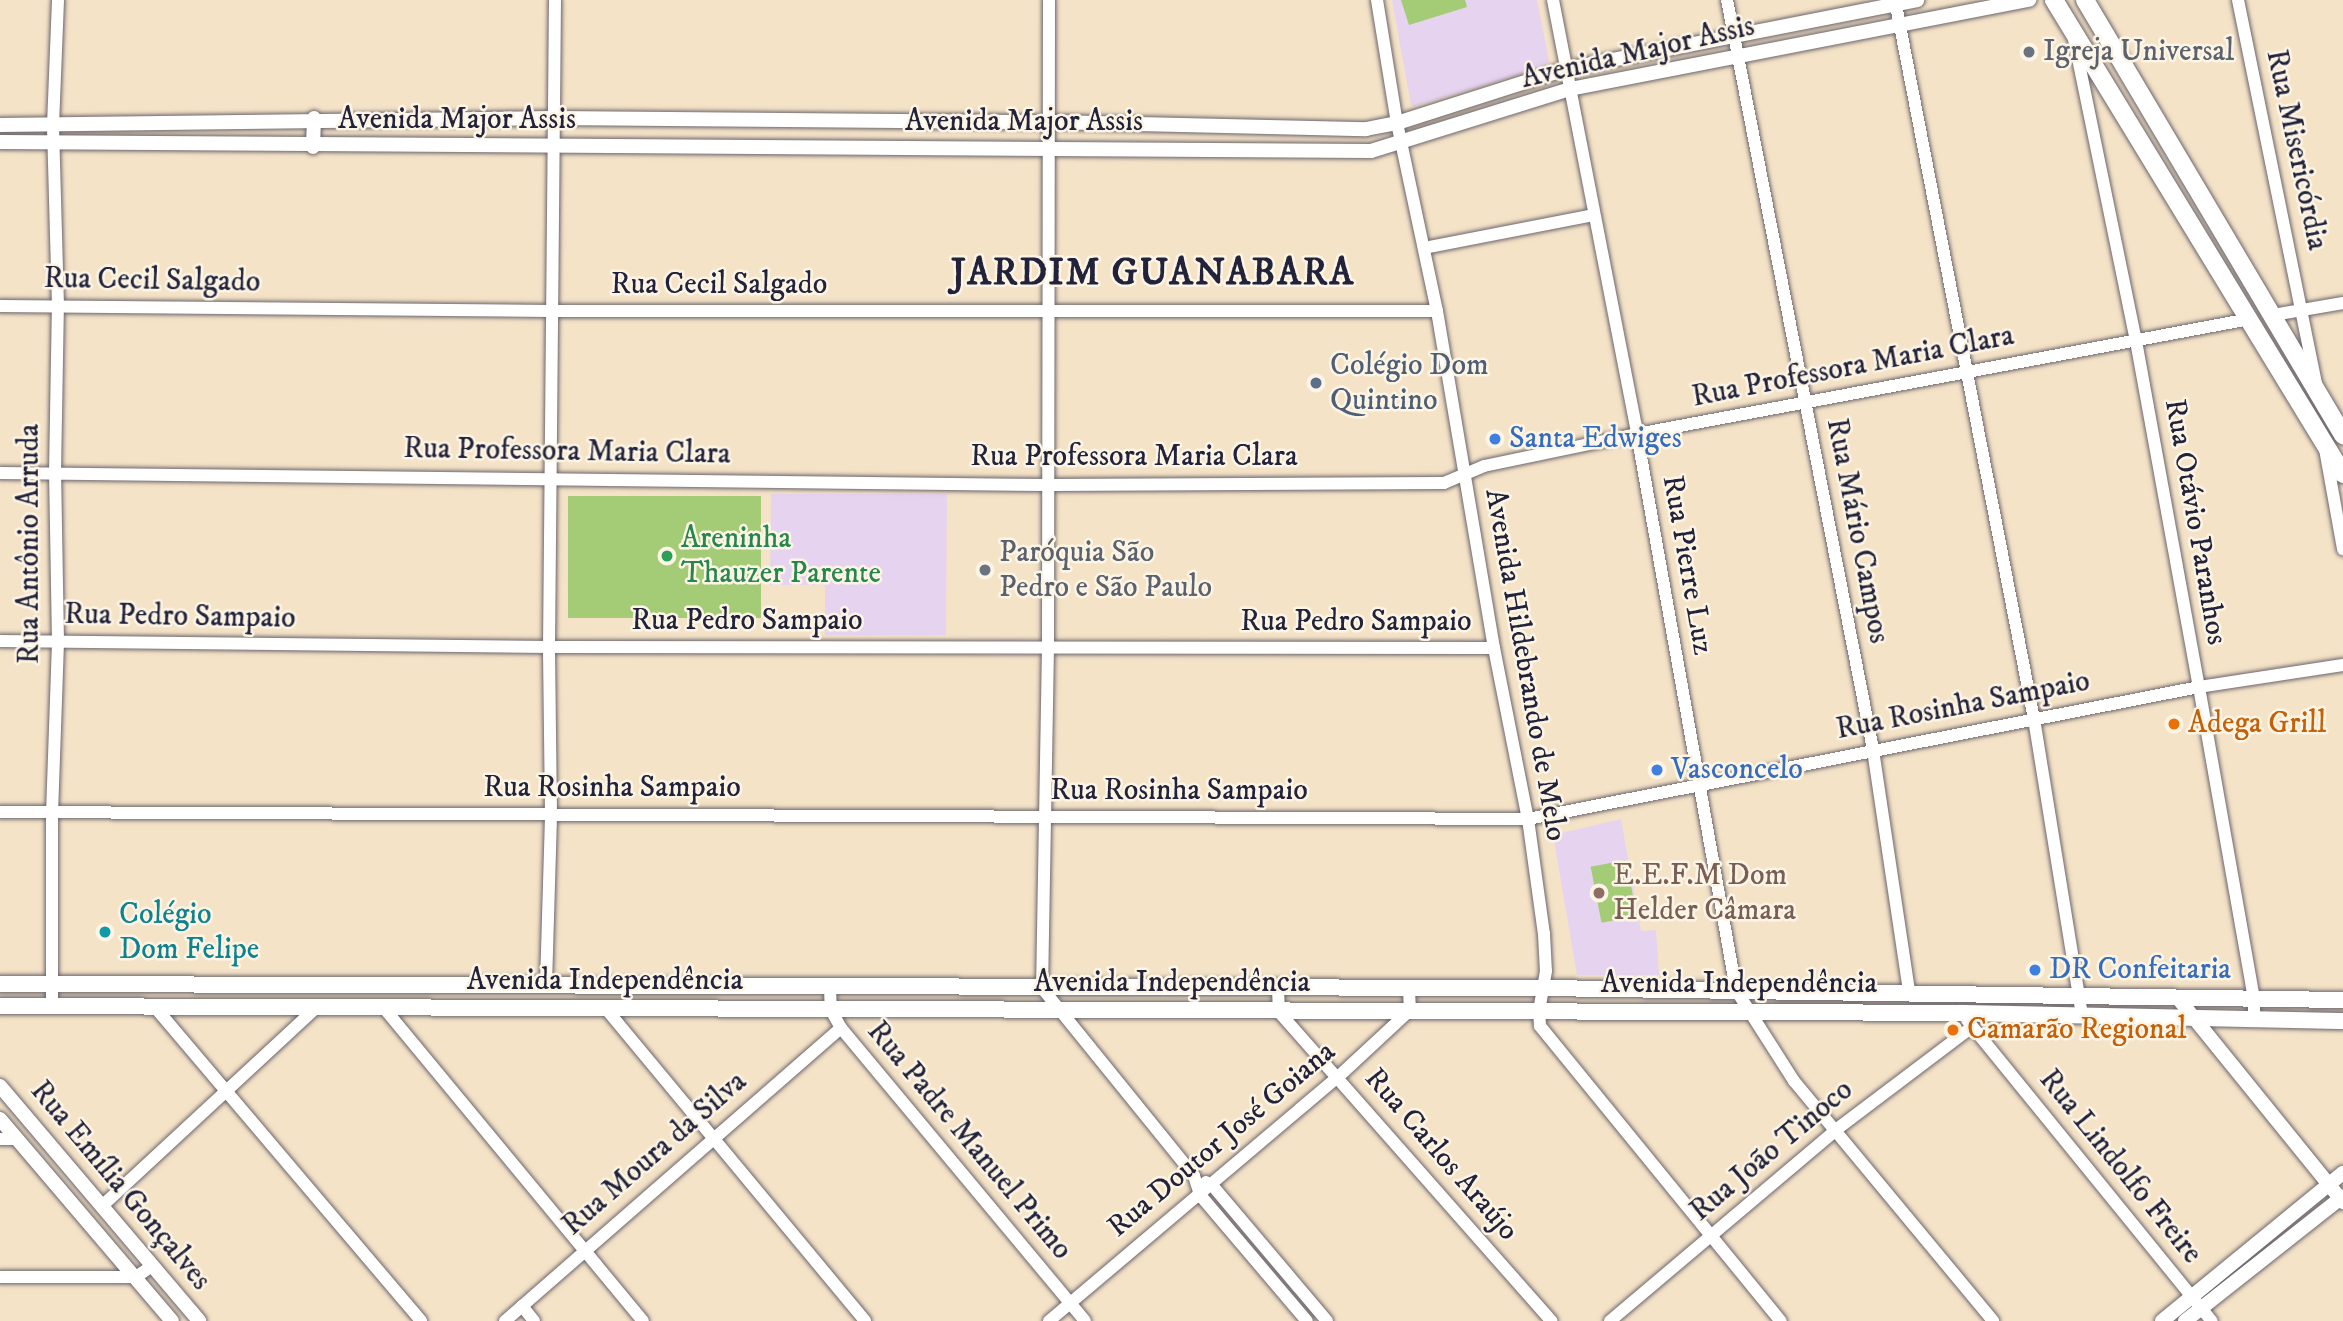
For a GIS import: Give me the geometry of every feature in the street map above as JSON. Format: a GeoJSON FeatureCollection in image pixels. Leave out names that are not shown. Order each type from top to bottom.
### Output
{"type":"FeatureCollection","features":[{"type":"Feature","properties":{"kind":"main road"},"geometry":{"type":"LineString","coordinates":[[2054,0],[2343,474]]}},
{"type":"Feature","properties":{"kind":"main road"},"geometry":{"type":"LineString","coordinates":[[2085,0],[2343,435]]}},
{"type":"Feature","properties":{"kind":"main road","name":"Avenida Independência"},"geometry":{"type":"LineString","coordinates":[[0,985],[1543,988],[1909,991],[2343,1000]]}},
{"type":"Feature","properties":{"kind":"main road","name":"Avenida Independência"},"geometry":{"type":"LineString","coordinates":[[0,1006],[1279,1012],[1539,1010],[1967,1020],[2082,1016],[2343,1021]]}},
{"type":"Feature","properties":{"kind":"street","name":"Rua Antônio Arruda"},"geometry":{"type":"LineString","coordinates":[[52,1005],[52,814],[58,642],[55,473],[58,306],[53,125],[58,0]]}},
{"type":"Feature","properties":{"kind":"street"},"geometry":{"type":"LineString","coordinates":[[546,985],[551,814],[549,647],[555,0]]}},
{"type":"Feature","properties":{"kind":"street"},"geometry":{"type":"LineString","coordinates":[[1049,0],[1051,148],[1048,647],[1042,988],[1194,1176],[1200,1195],[1307,1321]]}},
{"type":"Feature","properties":{"kind":"street","name":"Avenida Hildebrando de Melo"},"geometry":{"type":"LineString","coordinates":[[1377,0],[1397,123],[1437,311],[1494,648],[1528,819],[1544,934],[1543,988],[1539,1010]]}},
{"type":"Feature","properties":{"kind":"street","name":"Rua Pierre Luz"},"geometry":{"type":"LineString","coordinates":[[1553,0],[1637,433],[1736,990],[1794,1081],[1837,1129],[1993,1321]]}},
{"type":"Feature","properties":{"kind":"street","name":"Rua Mário Campos"},"geometry":{"type":"LineString","coordinates":[[1727,0],[1873,750],[1909,991]]}},
{"type":"Feature","properties":{"kind":"street","name":"Avenida Major Assis"},"geometry":{"type":"LineString","coordinates":[[0,125],[314,118],[554,118],[1051,122],[1366,130],[1397,123],[1566,69],[1895,2],[1917,0]]}},
{"type":"Feature","properties":{"kind":"street","name":"Avenida Major Assis"},"geometry":{"type":"LineString","coordinates":[[0,142],[1371,151],[1570,89],[2029,0]]}},
{"type":"Feature","properties":{"kind":"street","name":"Rua Misericórdia"},"geometry":{"type":"LineString","coordinates":[[2238,0],[2318,393]]}},
{"type":"Feature","properties":{"kind":"street"},"geometry":{"type":"LineString","coordinates":[[1895,2],[2034,719],[2082,1016]]}},
{"type":"Feature","properties":{"kind":"street","name":"Rua Otávio Paranhos"},"geometry":{"type":"LineString","coordinates":[[2074,36],[2136,341],[2199,687],[2254,999],[2253,1020]]}},
{"type":"Feature","properties":{"kind":"street"},"geometry":{"type":"LineString","coordinates":[[313,146],[314,118]]}},
{"type":"Feature","properties":{"kind":"street"},"geometry":{"type":"LineString","coordinates":[[800,146],[802,120]]}},
{"type":"Feature","properties":{"kind":"street"},"geometry":{"type":"LineString","coordinates":[[1424,248],[1594,215]]}},
{"type":"Feature","properties":{"kind":"street"},"geometry":{"type":"LineString","coordinates":[[2273,315],[2343,303]]}},
{"type":"Feature","properties":{"kind":"street","name":"Rua Cecil Salgado"},"geometry":{"type":"LineString","coordinates":[[0,306],[551,311],[1437,311]]}},
{"type":"Feature","properties":{"kind":"street","name":"Rua Professora Maria Clara"},"geometry":{"type":"LineString","coordinates":[[0,473],[1049,485],[1444,483],[1484,466],[1637,433],[2250,319]]}},
{"type":"Feature","properties":{"kind":"street"},"geometry":{"type":"LineString","coordinates":[[2323,441],[2343,549]]}},
{"type":"Feature","properties":{"kind":"street","name":"Rua Pedro Sampaio"},"geometry":{"type":"LineString","coordinates":[[0,641],[549,647],[1494,648]]}},
{"type":"Feature","properties":{"kind":"street","name":"Rua Rosinha Sampaio"},"geometry":{"type":"LineString","coordinates":[[0,812],[1528,819],[2199,687],[2343,664]]}},
{"type":"Feature","properties":{"kind":"street","name":"Rua Padre Manuel Primo"},"geometry":{"type":"LineString","coordinates":[[830,987],[831,1010],[841,1028],[1085,1321]]}},
{"type":"Feature","properties":{"kind":"street"},"geometry":{"type":"LineString","coordinates":[[1278,988],[1279,1012]]}},
{"type":"Feature","properties":{"kind":"street"},"geometry":{"type":"LineString","coordinates":[[1409,989],[1410,1010]]}},
{"type":"Feature","properties":{"kind":"street"},"geometry":{"type":"LineString","coordinates":[[2162,1321],[2196,1302],[2342,1199],[2177,997]]}},
{"type":"Feature","properties":{"kind":"street"},"geometry":{"type":"LineString","coordinates":[[154,1006],[421,1321]]}},
{"type":"Feature","properties":{"kind":"street"},"geometry":{"type":"LineString","coordinates":[[102,1206],[316,1008]]}},
{"type":"Feature","properties":{"kind":"street"},"geometry":{"type":"LineString","coordinates":[[384,1008],[643,1321]]}},
{"type":"Feature","properties":{"kind":"street"},"geometry":{"type":"LineString","coordinates":[[607,1010],[865,1321]]}},
{"type":"Feature","properties":{"kind":"street","name":"Rua Doutor José Goiana"},"geometry":{"type":"LineString","coordinates":[[1049,1321],[1338,1077],[1410,1010]]}},
{"type":"Feature","properties":{"kind":"street"},"geometry":{"type":"LineString","coordinates":[[1539,1010],[1544,1031],[1781,1321]]}},
{"type":"Feature","properties":{"kind":"street","name":"Rua Carlos Araújo"},"geometry":{"type":"LineString","coordinates":[[1279,1012],[1551,1321]]}},
{"type":"Feature","properties":{"kind":"street","name":"Rua João Tinoco"},"geometry":{"type":"LineString","coordinates":[[1610,1321],[1967,1020]]}},
{"type":"Feature","properties":{"kind":"street","name":"Rua Lindolfo Freire"},"geometry":{"type":"LineString","coordinates":[[1967,1020],[2211,1321]]}},
{"type":"Feature","properties":{"kind":"street","name":"Rua Moura da Silva"},"geometry":{"type":"LineString","coordinates":[[505,1321],[841,1028]]}},
{"type":"Feature","properties":{"kind":"street","name":"Rua Emília Gonçalves"},"geometry":{"type":"LineString","coordinates":[[0,1086],[199,1321]]}},
{"type":"Feature","properties":{"kind":"street","name":"Rua Emília Gonçalves"},"geometry":{"type":"LineString","coordinates":[[0,1119],[172,1321]]}},
{"type":"Feature","properties":{"kind":"street"},"geometry":{"type":"LineString","coordinates":[[0,1139],[16,1139]]}},
{"type":"Feature","properties":{"kind":"street"},"geometry":{"type":"LineString","coordinates":[[2185,1321],[2196,1302],[2343,1173]]}},
{"type":"Feature","properties":{"kind":"street"},"geometry":{"type":"LineString","coordinates":[[1194,1176],[1212,1185],[1324,1320]]}},
{"type":"Feature","properties":{"kind":"street"},"geometry":{"type":"LineString","coordinates":[[0,1277],[136,1277],[152,1266]]}},
{"type":"Feature","properties":{"kind":"street"},"geometry":{"type":"LineString","coordinates":[[522,1306],[534,1321]]}},
{"type":"Feature","properties":{"kind":"shaded area"},"geometry":{"type":"Polygon","coordinates":[[[1392,0],[1537,0],[1549,61],[1544,67],[1411,105],[1392,0]]]}},
{"type":"Feature","properties":{"kind":"shaded area"},"geometry":{"type":"Polygon","coordinates":[[[771,494],[947,494],[946,635],[825,635],[825,585],[770,585],[771,494]]]}},
{"type":"Feature","properties":{"kind":"shaded area","name":"E.E.F.M Dom Helder Câmara"},"geometry":{"type":"Polygon","coordinates":[[[1621,819],[1641,931],[1656,930],[1659,975],[1577,975],[1553,835],[1621,819]]]}},
{"type":"Feature","properties":{"kind":"green space"},"geometry":{"type":"Polygon","coordinates":[[[1401,0],[1465,0],[1467,7],[1409,25],[1401,0]]]}},
{"type":"Feature","properties":{"kind":"green space","name":"Areninha Thauzer Parente"},"geometry":{"type":"Polygon","coordinates":[[[568,496],[761,496],[761,618],[568,618],[568,496]]]}},
{"type":"Feature","properties":{"kind":"green space"},"geometry":{"type":"Polygon","coordinates":[[[1626,860],[1637,916],[1602,923],[1591,867],[1626,860]]]}},
{"type":"Feature","properties":{"kind":"place","name":"Igreja Universal"},"geometry":{"type":"Point","coordinates":[2029,52]}},
{"type":"Feature","properties":{"kind":"place","name":"Colégio Dom Quintino"},"geometry":{"type":"Point","coordinates":[1316,383]}},
{"type":"Feature","properties":{"kind":"place","name":"Santa Edwiges"},"geometry":{"type":"Point","coordinates":[1495,439]}},
{"type":"Feature","properties":{"kind":"place","name":"Areninha Thauzer Parente"},"geometry":{"type":"Point","coordinates":[667,556]}},
{"type":"Feature","properties":{"kind":"place","name":"Paróquia São Pedro e São Paulo"},"geometry":{"type":"Point","coordinates":[985,570]}},
{"type":"Feature","properties":{"kind":"place","name":"Adega Grill"},"geometry":{"type":"Point","coordinates":[2174,724]}},
{"type":"Feature","properties":{"kind":"place","name":"Vasconcelo"},"geometry":{"type":"Point","coordinates":[1657,770]}},
{"type":"Feature","properties":{"kind":"place","name":"E.E.F.M Dom Helder Câmara"},"geometry":{"type":"Point","coordinates":[1599,893]}},
{"type":"Feature","properties":{"kind":"place","name":"Colégio Dom Felipe"},"geometry":{"type":"Point","coordinates":[105,932]}},
{"type":"Feature","properties":{"kind":"place","name":"DR Confeitaria"},"geometry":{"type":"Point","coordinates":[2035,970]}},
{"type":"Feature","properties":{"kind":"place","name":"Camarão Regional"},"geometry":{"type":"Point","coordinates":[1953,1030]}},
{"type":"Feature","properties":{"kind":"district","name":"JARDIM GUANABARA"},"geometry":{"type":"Point","coordinates":[1153,274]}}]}
